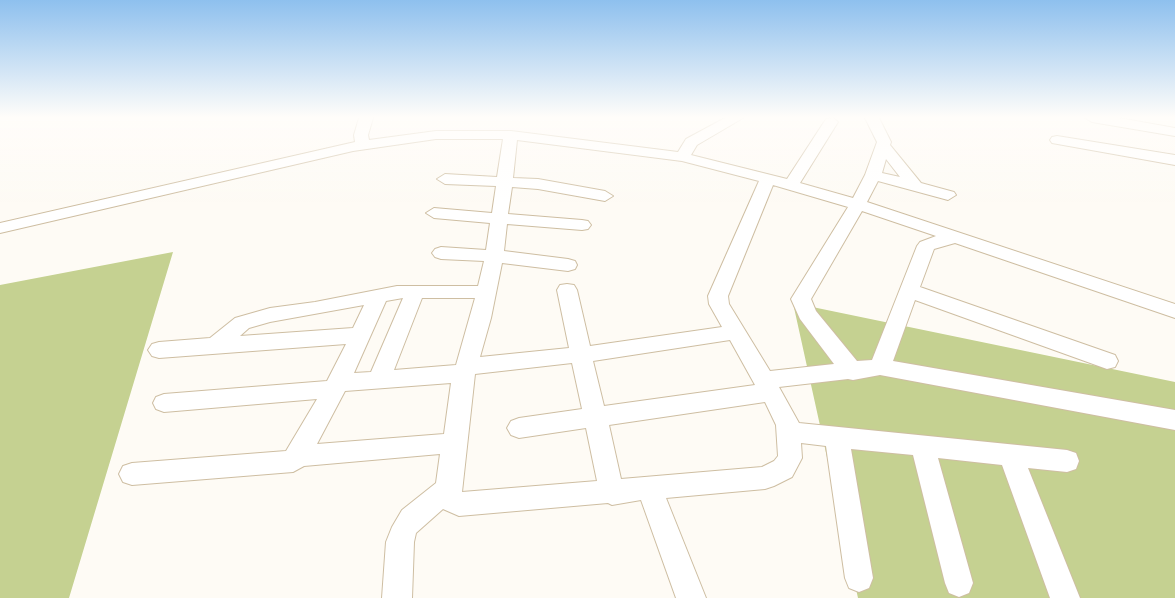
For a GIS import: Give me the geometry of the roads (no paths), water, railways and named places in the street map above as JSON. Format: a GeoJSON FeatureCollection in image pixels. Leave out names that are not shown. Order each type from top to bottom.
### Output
{"type":"FeatureCollection","features":[{"type":"Feature","properties":{"kind":"street"},"geometry":{"type":"LineString","coordinates":[[0,228],[359,146]]}},
{"type":"Feature","properties":{"kind":"street"},"geometry":{"type":"LineString","coordinates":[[510,146],[494,256],[465,370],[454,443],[448,489],[452,501],[459,504],[612,493],[765,478],[783,470],[790,458],[788,432],[782,411],[719,304],[718,296],[768,179]]}},
{"type":"Feature","properties":{"kind":"street"},"geometry":{"type":"LineString","coordinates":[[596,146],[682,157],[858,204],[1175,311]]}},
{"type":"Feature","properties":{"kind":"street"},"geometry":{"type":"LineString","coordinates":[[682,157],[689,146]]}},
{"type":"Feature","properties":{"kind":"street"},"geometry":{"type":"LineString","coordinates":[[791,185],[816,146]]}},
{"type":"Feature","properties":{"kind":"street"},"geometry":{"type":"LineString","coordinates":[[853,372],[807,314],[801,299],[858,204],[873,175],[883,146]]}},
{"type":"Feature","properties":{"kind":"street"},"geometry":{"type":"LineString","coordinates":[[884,146],[915,186]]}},
{"type":"Feature","properties":{"kind":"street"},"geometry":{"type":"LineString","coordinates":[[1092,146],[1175,160]]}},
{"type":"Feature","properties":{"kind":"street"},"geometry":{"type":"LineString","coordinates":[[873,175],[948,195]]}},
{"type":"Feature","properties":{"kind":"street"},"geometry":{"type":"LineString","coordinates":[[445,179],[506,181],[605,196]]}},
{"type":"Feature","properties":{"kind":"street"},"geometry":{"type":"LineString","coordinates":[[434,213],[582,225]]}},
{"type":"Feature","properties":{"kind":"street"},"geometry":{"type":"LineString","coordinates":[[880,367],[926,246],[956,237]]}},
{"type":"Feature","properties":{"kind":"street"},"geometry":{"type":"LineString","coordinates":[[441,253],[494,256],[568,265]]}},
{"type":"Feature","properties":{"kind":"street"},"geometry":{"type":"LineString","coordinates":[[567,290],[612,493]]}},
{"type":"Feature","properties":{"kind":"street"},"geometry":{"type":"LineString","coordinates":[[910,291],[1107,361]]}},
{"type":"Feature","properties":{"kind":"street"},"geometry":{"type":"LineString","coordinates":[[214,346],[236,327],[251,320],[380,295],[416,292],[486,292]]}},
{"type":"Feature","properties":{"kind":"street"},"geometry":{"type":"LineString","coordinates":[[380,380],[416,292]]}},
{"type":"Feature","properties":{"kind":"street"},"geometry":{"type":"LineString","coordinates":[[132,474],[293,461],[298,456],[335,386],[380,295]]}},
{"type":"Feature","properties":{"kind":"street"},"geometry":{"type":"LineString","coordinates":[[164,403],[465,370],[735,332]]}},
{"type":"Feature","properties":{"kind":"street"},"geometry":{"type":"LineString","coordinates":[[159,350],[361,335]]}},
{"type":"Feature","properties":{"kind":"street"},"geometry":{"type":"LineString","coordinates":[[519,428],[880,367],[1175,420]]}},
{"type":"Feature","properties":{"kind":"street"},"geometry":{"type":"LineString","coordinates":[[788,432],[1067,461]]}},
{"type":"Feature","properties":{"kind":"street"},"geometry":{"type":"LineString","coordinates":[[837,438],[859,578]]}},
{"type":"Feature","properties":{"kind":"street"},"geometry":{"type":"LineString","coordinates":[[298,456],[454,443]]}},
{"type":"Feature","properties":{"kind":"street"},"geometry":{"type":"LineString","coordinates":[[923,447],[959,583]]}},
{"type":"Feature","properties":{"kind":"street"},"geometry":{"type":"LineString","coordinates":[[1011,455],[1065,598]]}},
{"type":"Feature","properties":{"kind":"street"},"geometry":{"type":"LineString","coordinates":[[397,598],[400,542],[405,527],[411,519],[448,489]]}},
{"type":"Feature","properties":{"kind":"street"},"geometry":{"type":"LineString","coordinates":[[650,489],[691,598]]}}]}
